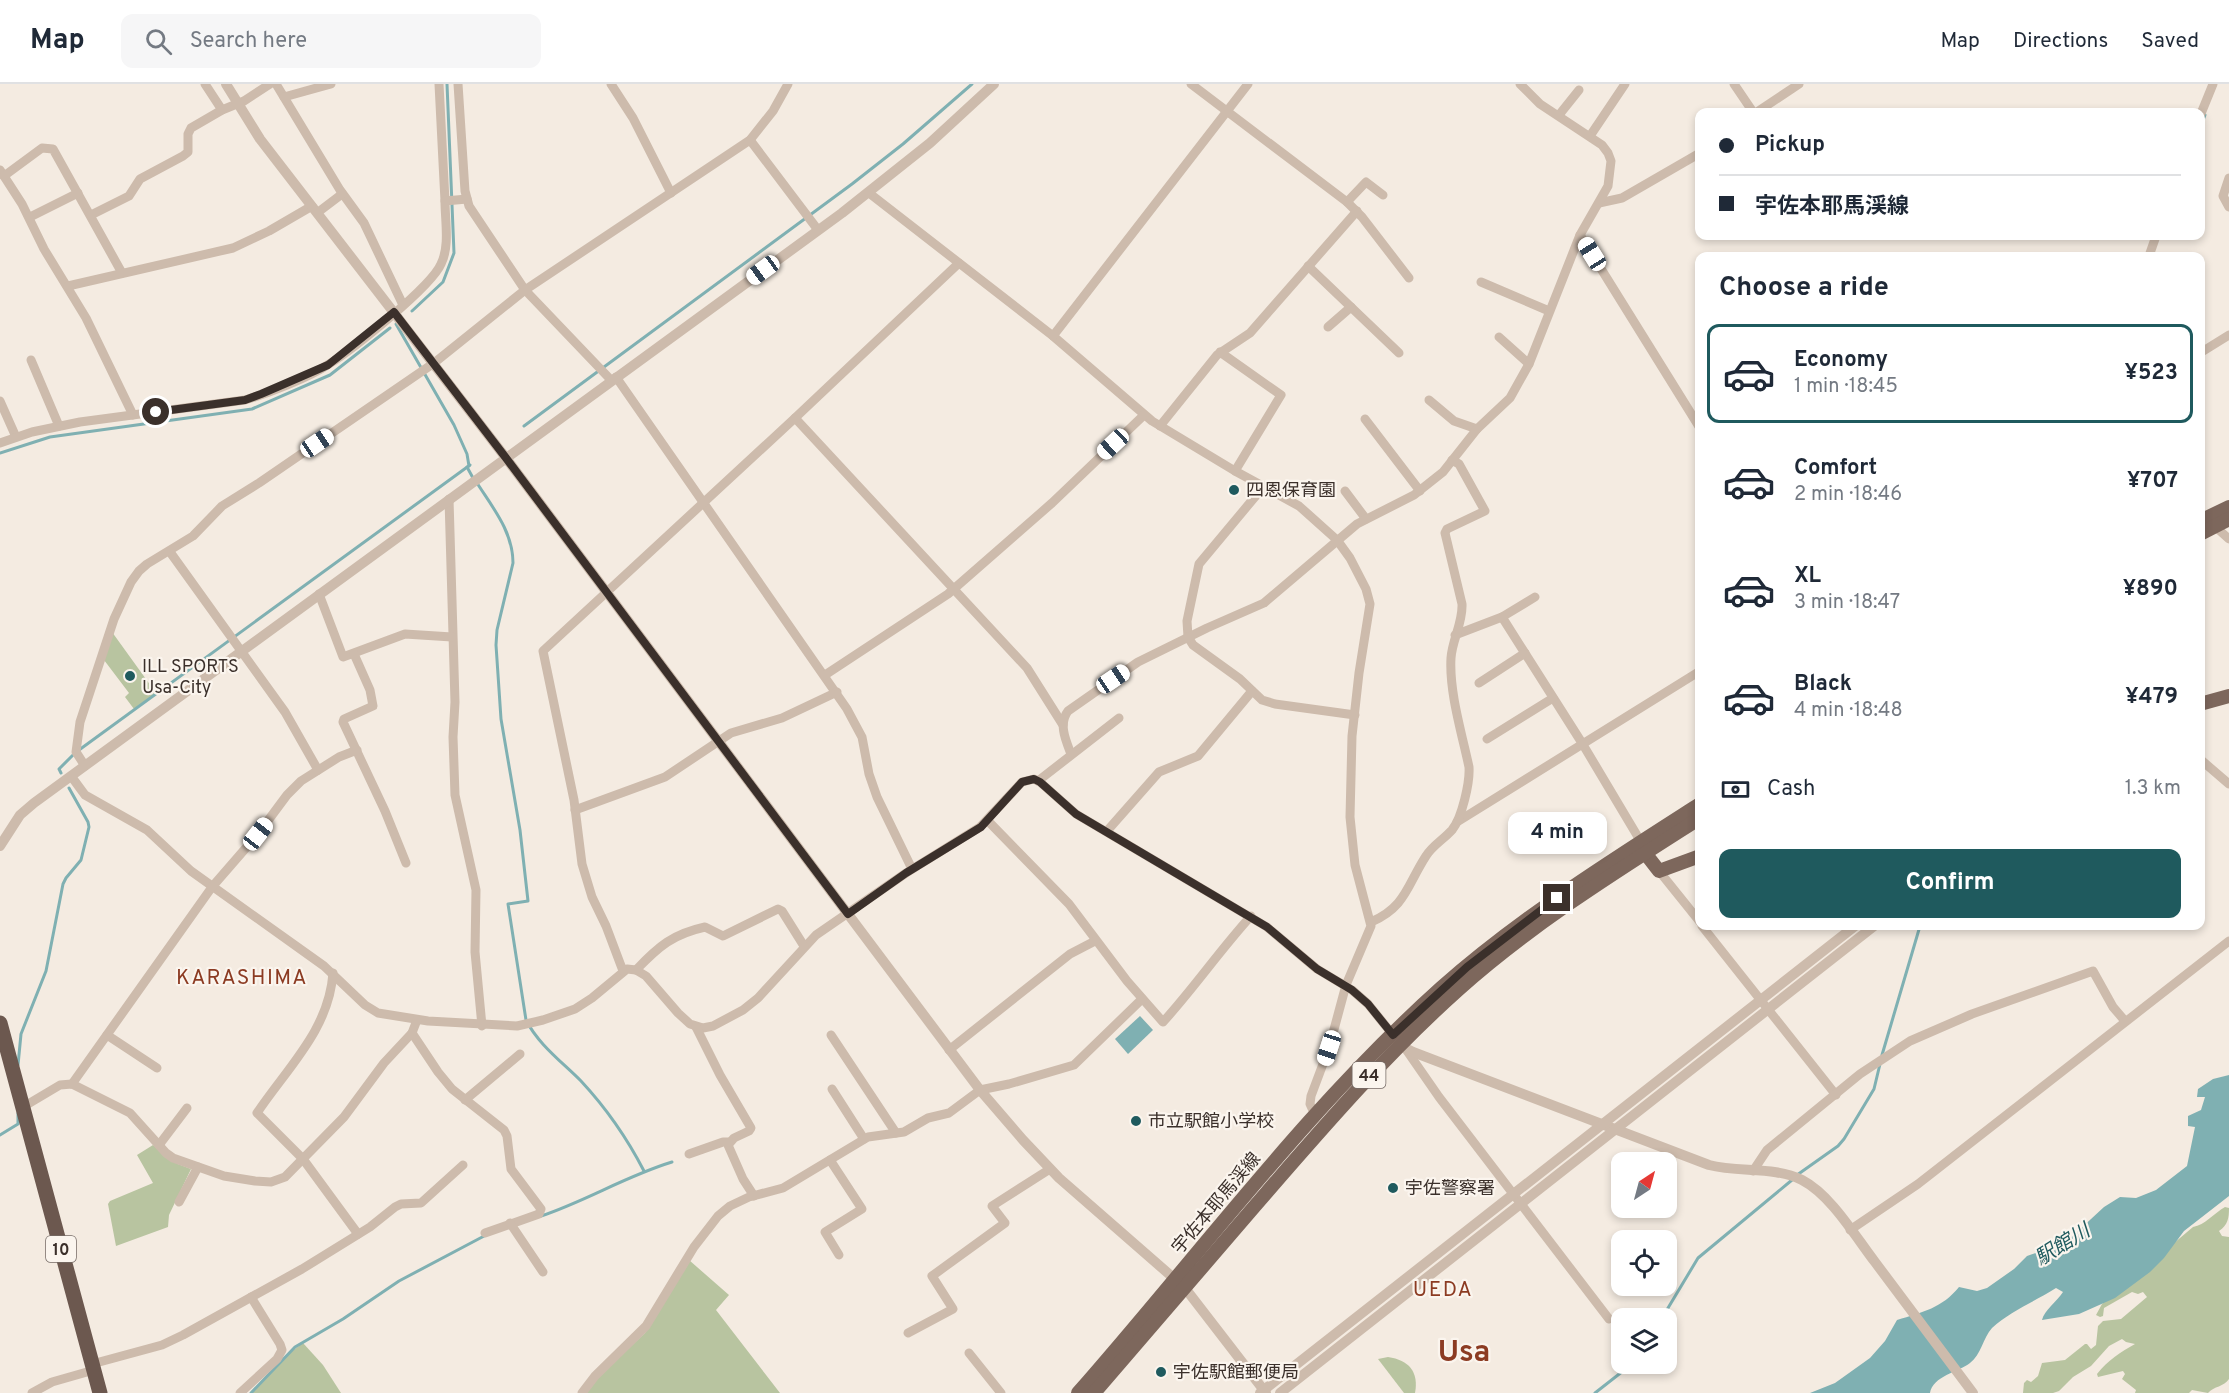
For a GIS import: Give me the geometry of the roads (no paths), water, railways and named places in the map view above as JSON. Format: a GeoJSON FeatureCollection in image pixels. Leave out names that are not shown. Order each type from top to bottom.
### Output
{"type":"FeatureCollection","features":[{"type":"Feature","properties":{"kind":"highway","name":"10"},"geometry":{"type":"LineString","coordinates":[[0,1023],[100,1393]]}},
{"type":"Feature","properties":{"kind":"main road"},"geometry":{"type":"LineString","coordinates":[[2206,520],[2229,507]]}},
{"type":"Feature","properties":{"kind":"main road"},"geometry":{"type":"LineString","coordinates":[[2206,520],[2229,519]]}},
{"type":"Feature","properties":{"kind":"main road"},"geometry":{"type":"LineString","coordinates":[[2205,703],[2229,696]]}},
{"type":"Feature","properties":{"kind":"main road","name":"宇佐本耶馬渓線"},"geometry":{"type":"LineString","coordinates":[[1643,848],[1695,808]]}},
{"type":"Feature","properties":{"kind":"main road","name":"宇佐本耶馬渓線"},"geometry":{"type":"LineString","coordinates":[[1078,1393],[1400,1042],[1441,988],[1533,914],[1643,848],[1695,821]]}},
{"type":"Feature","properties":{"kind":"main road"},"geometry":{"type":"LineString","coordinates":[[1643,848],[1659,871],[1695,858]]}},
{"type":"Feature","properties":{"kind":"main road","name":"宇佐本耶馬渓線"},"geometry":{"type":"LineString","coordinates":[[1094,1393],[1316,1115],[1400,1042]]}},
{"type":"Feature","properties":{"kind":"street"},"geometry":{"type":"LineString","coordinates":[[205,84],[222,110]]}},
{"type":"Feature","properties":{"kind":"street"},"geometry":{"type":"LineString","coordinates":[[226,84],[260,139],[506,458],[980,1090],[1050,1168],[1180,1283],[1263,1392],[1850,930]]}},
{"type":"Feature","properties":{"kind":"street"},"geometry":{"type":"LineString","coordinates":[[91,215],[129,196],[140,179],[188,152],[188,134],[191,128],[270,84]]}},
{"type":"Feature","properties":{"kind":"street"},"geometry":{"type":"LineString","coordinates":[[276,84],[342,194],[364,223],[403,305]]}},
{"type":"Feature","properties":{"kind":"street"},"geometry":{"type":"LineString","coordinates":[[284,96],[331,84]]}},
{"type":"Feature","properties":{"kind":"street"},"geometry":{"type":"LineString","coordinates":[[0,443],[59,426],[245,400],[328,365],[403,305],[431,279],[442,263],[445,248],[446,201],[439,84]]}},
{"type":"Feature","properties":{"kind":"street"},"geometry":{"type":"LineString","coordinates":[[458,84],[465,200],[525,290],[614,379],[837,692],[862,737],[874,788],[912,869]]}},
{"type":"Feature","properties":{"kind":"street"},"geometry":{"type":"LineString","coordinates":[[611,84],[633,118],[671,193]]}},
{"type":"Feature","properties":{"kind":"street"},"geometry":{"type":"LineString","coordinates":[[85,766],[76,753],[80,722],[114,619],[131,582],[139,571],[193,536],[222,506],[434,363],[525,290],[750,140],[773,111],[788,84]]}},
{"type":"Feature","properties":{"kind":"street"},"geometry":{"type":"LineString","coordinates":[[0,846],[27,809],[868,193],[930,143],[994,84]]}},
{"type":"Feature","properties":{"kind":"street"},"geometry":{"type":"LineString","coordinates":[[1191,84],[1347,202],[1409,278]]}},
{"type":"Feature","properties":{"kind":"street"},"geometry":{"type":"LineString","coordinates":[[1053,336],[1248,84]]}},
{"type":"Feature","properties":{"kind":"street"},"geometry":{"type":"LineString","coordinates":[[1071,754],[1063,725],[1068,711],[1138,662],[1269,600],[1337,540],[1366,519],[1420,491],[1436,478],[1478,429],[1510,399],[1529,364],[1580,235],[1608,186],[1611,161],[1606,149],[1540,104],[1520,84]]}},
{"type":"Feature","properties":{"kind":"street"},"geometry":{"type":"LineString","coordinates":[[1590,136],[1625,84]]}},
{"type":"Feature","properties":{"kind":"street"},"geometry":{"type":"LineString","coordinates":[[1734,84],[1752,108]]}},
{"type":"Feature","properties":{"kind":"street"},"geometry":{"type":"LineString","coordinates":[[1761,108],[1798,84]]}},
{"type":"Feature","properties":{"kind":"street"},"geometry":{"type":"LineString","coordinates":[[2203,108],[2213,84]]}},
{"type":"Feature","properties":{"kind":"street"},"geometry":{"type":"LineString","coordinates":[[1559,115],[1579,90]]}},
{"type":"Feature","properties":{"kind":"street"},"geometry":{"type":"LineString","coordinates":[[750,140],[818,230]]}},
{"type":"Feature","properties":{"kind":"street"},"geometry":{"type":"LineString","coordinates":[[122,273],[51,147],[42,148],[2,173],[30,217],[44,249],[93,330],[134,415]]}},
{"type":"Feature","properties":{"kind":"street"},"geometry":{"type":"LineString","coordinates":[[1599,203],[1622,198],[1695,156]]}},
{"type":"Feature","properties":{"kind":"street"},"geometry":{"type":"LineString","coordinates":[[2229,178],[2223,196],[2229,207]]}},
{"type":"Feature","properties":{"kind":"street"},"geometry":{"type":"LineString","coordinates":[[1347,202],[1366,182],[1383,195]]}},
{"type":"Feature","properties":{"kind":"street"},"geometry":{"type":"LineString","coordinates":[[30,217],[78,193]]}},
{"type":"Feature","properties":{"kind":"street"},"geometry":{"type":"LineString","coordinates":[[868,193],[1053,336],[1144,415],[1235,471],[1299,506],[1337,540],[1356,568],[1370,604],[1354,715],[1350,817],[1355,865],[1371,922],[1369,935],[1346,985],[1329,1048],[1311,1096],[1310,1104],[1316,1115]]}},
{"type":"Feature","properties":{"kind":"street"},"geometry":{"type":"LineString","coordinates":[[68,286],[233,248],[342,194]]}},
{"type":"Feature","properties":{"kind":"street"},"geometry":{"type":"LineString","coordinates":[[446,201],[465,200]]}},
{"type":"Feature","properties":{"kind":"street"},"geometry":{"type":"LineString","coordinates":[[1160,426],[1221,352],[1250,333],[1356,211]]}},
{"type":"Feature","properties":{"kind":"street"},"geometry":{"type":"LineString","coordinates":[[1580,235],[1695,420]]}},
{"type":"Feature","properties":{"kind":"street"},"geometry":{"type":"LineString","coordinates":[[623,971],[589,889],[581,857],[575,810],[543,651],[795,418],[958,263]]}},
{"type":"Feature","properties":{"kind":"street"},"geometry":{"type":"LineString","coordinates":[[1308,266],[1399,353]]}},
{"type":"Feature","properties":{"kind":"street"},"geometry":{"type":"LineString","coordinates":[[1481,282],[1549,311]]}},
{"type":"Feature","properties":{"kind":"street"},"geometry":{"type":"LineString","coordinates":[[1328,327],[1351,307]]}},
{"type":"Feature","properties":{"kind":"street"},"geometry":{"type":"LineString","coordinates":[[2205,350],[2229,335]]}},
{"type":"Feature","properties":{"kind":"street"},"geometry":{"type":"LineString","coordinates":[[1499,337],[1529,364]]}},
{"type":"Feature","properties":{"kind":"street"},"geometry":{"type":"LineString","coordinates":[[1221,352],[1281,395],[1235,471]]}},
{"type":"Feature","properties":{"kind":"street"},"geometry":{"type":"LineString","coordinates":[[31,360],[59,426]]}},
{"type":"Feature","properties":{"kind":"street"},"geometry":{"type":"LineString","coordinates":[[0,400],[16,437]]}},
{"type":"Feature","properties":{"kind":"street"},"geometry":{"type":"LineString","coordinates":[[1429,400],[1454,421],[1478,429]]}},
{"type":"Feature","properties":{"kind":"street"},"geometry":{"type":"LineString","coordinates":[[825,675],[954,589],[1052,502],[1144,415]]}},
{"type":"Feature","properties":{"kind":"street"},"geometry":{"type":"LineString","coordinates":[[795,418],[1027,668],[1063,725]]}},
{"type":"Feature","properties":{"kind":"street"},"geometry":{"type":"LineString","coordinates":[[1365,419],[1420,491]]}},
{"type":"Feature","properties":{"kind":"street"},"geometry":{"type":"LineString","coordinates":[[1452,460],[1460,464],[1485,511],[1445,531],[1462,604],[1452,649],[1451,670],[1469,772],[1457,822]]}},
{"type":"Feature","properties":{"kind":"street"},"geometry":{"type":"LineString","coordinates":[[1264,486],[1199,564],[1188,615],[1188,637],[1193,645],[1270,703],[1354,715]]}},
{"type":"Feature","properties":{"kind":"street"},"geometry":{"type":"LineString","coordinates":[[1345,490],[1366,519]]}},
{"type":"Feature","properties":{"kind":"street"},"geometry":{"type":"LineString","coordinates":[[449,499],[454,795],[476,890],[475,952],[482,1026]]}},
{"type":"Feature","properties":{"kind":"street"},"geometry":{"type":"LineString","coordinates":[[2206,520],[2229,539]]}},
{"type":"Feature","properties":{"kind":"street"},"geometry":{"type":"LineString","coordinates":[[170,552],[285,712],[318,770]]}},
{"type":"Feature","properties":{"kind":"street"},"geometry":{"type":"LineString","coordinates":[[319,594],[341,655],[346,658],[405,634],[452,637]]}},
{"type":"Feature","properties":{"kind":"street"},"geometry":{"type":"LineString","coordinates":[[1455,635],[1502,617],[1535,597]]}},
{"type":"Feature","properties":{"kind":"street"},"geometry":{"type":"LineString","coordinates":[[1502,617],[1582,744],[1643,848]]}},
{"type":"Feature","properties":{"kind":"street"},"geometry":{"type":"LineString","coordinates":[[1479,682],[1525,653]]}},
{"type":"Feature","properties":{"kind":"street"},"geometry":{"type":"LineString","coordinates":[[354,654],[367,681],[373,703],[370,709],[344,720],[406,863]]}},
{"type":"Feature","properties":{"kind":"street"},"geometry":{"type":"LineString","coordinates":[[1371,922],[1386,915],[1400,903],[1427,854],[1457,822],[1695,674]]}},
{"type":"Feature","properties":{"kind":"street"},"geometry":{"type":"LineString","coordinates":[[1107,831],[1159,772],[1198,756],[1252,691]]}},
{"type":"Feature","properties":{"kind":"street"},"geometry":{"type":"LineString","coordinates":[[575,810],[665,777],[731,733],[782,718],[837,692]]}},
{"type":"Feature","properties":{"kind":"street"},"geometry":{"type":"LineString","coordinates":[[1487,739],[1553,698]]}},
{"type":"Feature","properties":{"kind":"street"},"geometry":{"type":"LineString","coordinates":[[1038,781],[1119,718]]}},
{"type":"Feature","properties":{"kind":"street"},"geometry":{"type":"LineString","coordinates":[[72,1084],[212,887],[256,837],[287,795],[301,781],[318,770],[339,757],[357,750]]}},
{"type":"Feature","properties":{"kind":"street"},"geometry":{"type":"LineString","coordinates":[[2205,763],[2229,784]]}},
{"type":"Feature","properties":{"kind":"street"},"geometry":{"type":"LineString","coordinates":[[71,776],[85,795],[147,830],[184,866],[333,973],[365,1005],[386,1015],[482,1026],[517,1026],[566,1012],[592,998],[627,969],[636,970],[646,976],[686,1020],[696,1027],[720,1075],[751,1128],[729,1142],[689,1154]]}},
{"type":"Feature","properties":{"kind":"street"},"geometry":{"type":"LineString","coordinates":[[696,1027],[713,1026],[743,1010],[766,990],[804,946],[820,932],[912,869],[988,821],[1022,782],[1030,779],[1038,781],[1070,811],[1251,916],[1273,931],[1317,969],[1346,985],[1368,1004],[1400,1042],[1439,1097],[1609,1319]]}},
{"type":"Feature","properties":{"kind":"street"},"geometry":{"type":"LineString","coordinates":[[988,821],[1069,904],[1095,941],[1163,1022],[1251,916]]}},
{"type":"Feature","properties":{"kind":"street"},"geometry":{"type":"LineString","coordinates":[[1659,871],[1695,916]]}},
{"type":"Feature","properties":{"kind":"street"},"geometry":{"type":"LineString","coordinates":[[636,970],[662,944],[674,937],[705,927],[723,936],[778,909],[782,911],[804,946]]}},
{"type":"Feature","properties":{"kind":"street"},"geometry":{"type":"LineString","coordinates":[[1705,930],[1836,1095]]}},
{"type":"Feature","properties":{"kind":"street"},"geometry":{"type":"LineString","coordinates":[[1280,1393],[1869,930]]}},
{"type":"Feature","properties":{"kind":"street"},"geometry":{"type":"LineString","coordinates":[[949,1050],[1070,954],[1095,941]]}},
{"type":"Feature","properties":{"kind":"street"},"geometry":{"type":"LineString","coordinates":[[1852,1232],[1918,1184],[2229,941]]}},
{"type":"Feature","properties":{"kind":"street"},"geometry":{"type":"LineString","coordinates":[[1753,1171],[1764,1153],[1860,1074],[1910,1041],[1972,1014],[2093,971],[2113,1006],[2125,1021]]}},
{"type":"Feature","properties":{"kind":"street"},"geometry":{"type":"LineString","coordinates":[[333,973],[328,1004],[322,1018],[301,1054],[257,1113],[303,1159],[358,1234]]}},
{"type":"Feature","properties":{"kind":"street"},"geometry":{"type":"LineString","coordinates":[[582,1393],[595,1376],[646,1326],[693,1247],[718,1216],[730,1206],[783,1188],[872,1135],[904,1132],[928,1118],[949,1113],[980,1090],[1074,1065],[1142,999]]}},
{"type":"Feature","properties":{"kind":"street"},"geometry":{"type":"LineString","coordinates":[[22,1106],[60,1085],[72,1084],[130,1113],[171,1157],[231,1177],[271,1182],[285,1177],[344,1117],[384,1063],[412,1033],[417,1020]]}},
{"type":"Feature","properties":{"kind":"street"},"geometry":{"type":"LineString","coordinates":[[412,1033],[445,1082],[504,1130],[507,1136],[508,1160],[511,1169],[541,1209],[539,1214],[485,1233]]}},
{"type":"Feature","properties":{"kind":"street"},"geometry":{"type":"LineString","coordinates":[[107,1035],[157,1068]]}},
{"type":"Feature","properties":{"kind":"street"},"geometry":{"type":"LineString","coordinates":[[831,1035],[896,1133]]}},
{"type":"Feature","properties":{"kind":"street"},"geometry":{"type":"LineString","coordinates":[[1400,1042],[1709,1165],[1782,1173],[1801,1179],[1821,1194],[1852,1232],[1973,1393]]}},
{"type":"Feature","properties":{"kind":"street"},"geometry":{"type":"LineString","coordinates":[[465,1100],[520,1054]]}},
{"type":"Feature","properties":{"kind":"street"},"geometry":{"type":"LineString","coordinates":[[831,1089],[864,1139]]}},
{"type":"Feature","properties":{"kind":"street"},"geometry":{"type":"LineString","coordinates":[[159,1145],[187,1108]]}},
{"type":"Feature","properties":{"kind":"street"},"geometry":{"type":"LineString","coordinates":[[729,1142],[728,1148],[754,1196]]}},
{"type":"Feature","properties":{"kind":"street"},"geometry":{"type":"LineString","coordinates":[[830,1160],[862,1209],[825,1232],[839,1255]]}},
{"type":"Feature","properties":{"kind":"street"},"geometry":{"type":"LineString","coordinates":[[32,1393],[52,1382],[169,1342],[358,1234],[398,1206],[421,1203],[463,1165]]}},
{"type":"Feature","properties":{"kind":"street"},"geometry":{"type":"LineString","coordinates":[[179,1202],[198,1167]]}},
{"type":"Feature","properties":{"kind":"street"},"geometry":{"type":"LineString","coordinates":[[908,1333],[953,1310],[932,1276],[1005,1222],[992,1206],[1050,1168]]}},
{"type":"Feature","properties":{"kind":"street"},"geometry":{"type":"LineString","coordinates":[[510,1223],[543,1272]]}},
{"type":"Feature","properties":{"kind":"street"},"geometry":{"type":"LineString","coordinates":[[240,1393],[269,1367],[282,1350],[251,1297]]}},
{"type":"Feature","properties":{"kind":"street"},"geometry":{"type":"LineString","coordinates":[[969,1353],[1001,1393]]}},
{"type":"Feature","properties":{"kind":"water"},"geometry":{"type":"Polygon","coordinates":[[[1140,1016],[1153,1030],[1128,1054],[1115,1039],[1140,1016]]]}},
{"type":"Feature","properties":{"kind":"water"},"geometry":{"type":"Polygon","coordinates":[[[2229,1075],[2229,1196],[2184,1231],[2164,1258],[2150,1272],[2115,1298],[2079,1314],[2042,1320],[2045,1313],[2063,1292],[2056,1288],[1999,1322],[1989,1332],[1974,1360],[1941,1378],[1932,1387],[1930,1393],[1810,1393],[1835,1383],[1870,1358],[1885,1341],[1897,1320],[1939,1305],[1959,1287],[1977,1291],[1987,1288],[2014,1269],[2027,1256],[2065,1243],[2104,1207],[2120,1197],[2136,1198],[2156,1190],[2187,1166],[2195,1127],[2188,1126],[2188,1116],[2201,1110],[2205,1097],[2197,1097],[2198,1089],[2213,1079],[2229,1075]]]}},
{"type":"Feature","properties":{"kind":"waterway"},"geometry":{"type":"LineString","coordinates":[[412,311],[443,282],[454,253],[447,84]]}},
{"type":"Feature","properties":{"kind":"waterway"},"geometry":{"type":"LineString","coordinates":[[524,426],[852,184],[903,144],[972,84]]}},
{"type":"Feature","properties":{"kind":"waterway"},"geometry":{"type":"LineString","coordinates":[[396,324],[454,425],[467,454],[469,466]]}},
{"type":"Feature","properties":{"kind":"waterway"},"geometry":{"type":"LineString","coordinates":[[0,453],[50,437],[252,409],[330,375],[390,328]]}},
{"type":"Feature","properties":{"kind":"waterway"},"geometry":{"type":"LineString","coordinates":[[79,750],[470,465]]}},
{"type":"Feature","properties":{"kind":"waterway"},"geometry":{"type":"LineString","coordinates":[[467,467],[473,478]]}},
{"type":"Feature","properties":{"kind":"waterway"},"geometry":{"type":"LineString","coordinates":[[477,483],[501,521],[512,552],[513,563],[497,630],[496,645],[501,719],[520,830],[528,901],[508,904],[526,1020],[544,1045],[581,1081],[608,1113],[644,1171]]}},
{"type":"Feature","properties":{"kind":"waterway"},"geometry":{"type":"LineString","coordinates":[[61,773],[59,769],[74,754]]}},
{"type":"Feature","properties":{"kind":"waterway"},"geometry":{"type":"LineString","coordinates":[[18,1065],[21,1034],[46,971],[63,884],[81,860],[89,827],[69,788]]}},
{"type":"Feature","properties":{"kind":"waterway"},"geometry":{"type":"LineString","coordinates":[[1882,1055],[1919,930]]}},
{"type":"Feature","properties":{"kind":"waterway"},"geometry":{"type":"LineString","coordinates":[[1797,1175],[1838,1146],[1844,1139],[1874,1089],[1880,1064]]}},
{"type":"Feature","properties":{"kind":"waterway"},"geometry":{"type":"LineString","coordinates":[[0,1135],[18,1124],[18,1113]]}},
{"type":"Feature","properties":{"kind":"waterway"},"geometry":{"type":"LineString","coordinates":[[541,1216],[638,1174],[672,1162]]}},
{"type":"Feature","properties":{"kind":"waterway"},"geometry":{"type":"LineString","coordinates":[[1668,1308],[1698,1258],[1792,1180]]}},
{"type":"Feature","properties":{"kind":"waterway"},"geometry":{"type":"LineString","coordinates":[[251,1393],[295,1347],[343,1319],[399,1281],[486,1235]]}},
{"type":"Feature","properties":{"kind":"waterway"},"geometry":{"type":"LineString","coordinates":[[1595,1393],[1619,1374]]}},
{"type":"Feature","properties":{"kind":"place","name":"四恩保育園"},"geometry":{"type":"Point","coordinates":[1234,490]}},
{"type":"Feature","properties":{"kind":"place","name":"ILL SPORTS Usa-City"},"geometry":{"type":"Point","coordinates":[130,676]}},
{"type":"Feature","properties":{"kind":"place","name":"市立駅館小学校"},"geometry":{"type":"Point","coordinates":[1136,1121]}},
{"type":"Feature","properties":{"kind":"place","name":"宇佐警察署"},"geometry":{"type":"Point","coordinates":[1393,1188]}},
{"type":"Feature","properties":{"kind":"place","name":"宇佐駅館郵便局"},"geometry":{"type":"Point","coordinates":[1161,1372]}},
{"type":"Feature","properties":{"kind":"district","name":"KARASHIMA"},"geometry":{"type":"Point","coordinates":[242,977]}},
{"type":"Feature","properties":{"kind":"district","name":"UEDA"},"geometry":{"type":"Point","coordinates":[1443,1289]}},
{"type":"Feature","properties":{"kind":"district","name":"Usa"},"geometry":{"type":"Point","coordinates":[1464,1351]}},
{"type":"Feature","properties":{"kind":"water label","name":"駅館川"},"geometry":{"type":"Point","coordinates":[2062,1244]}}]}
